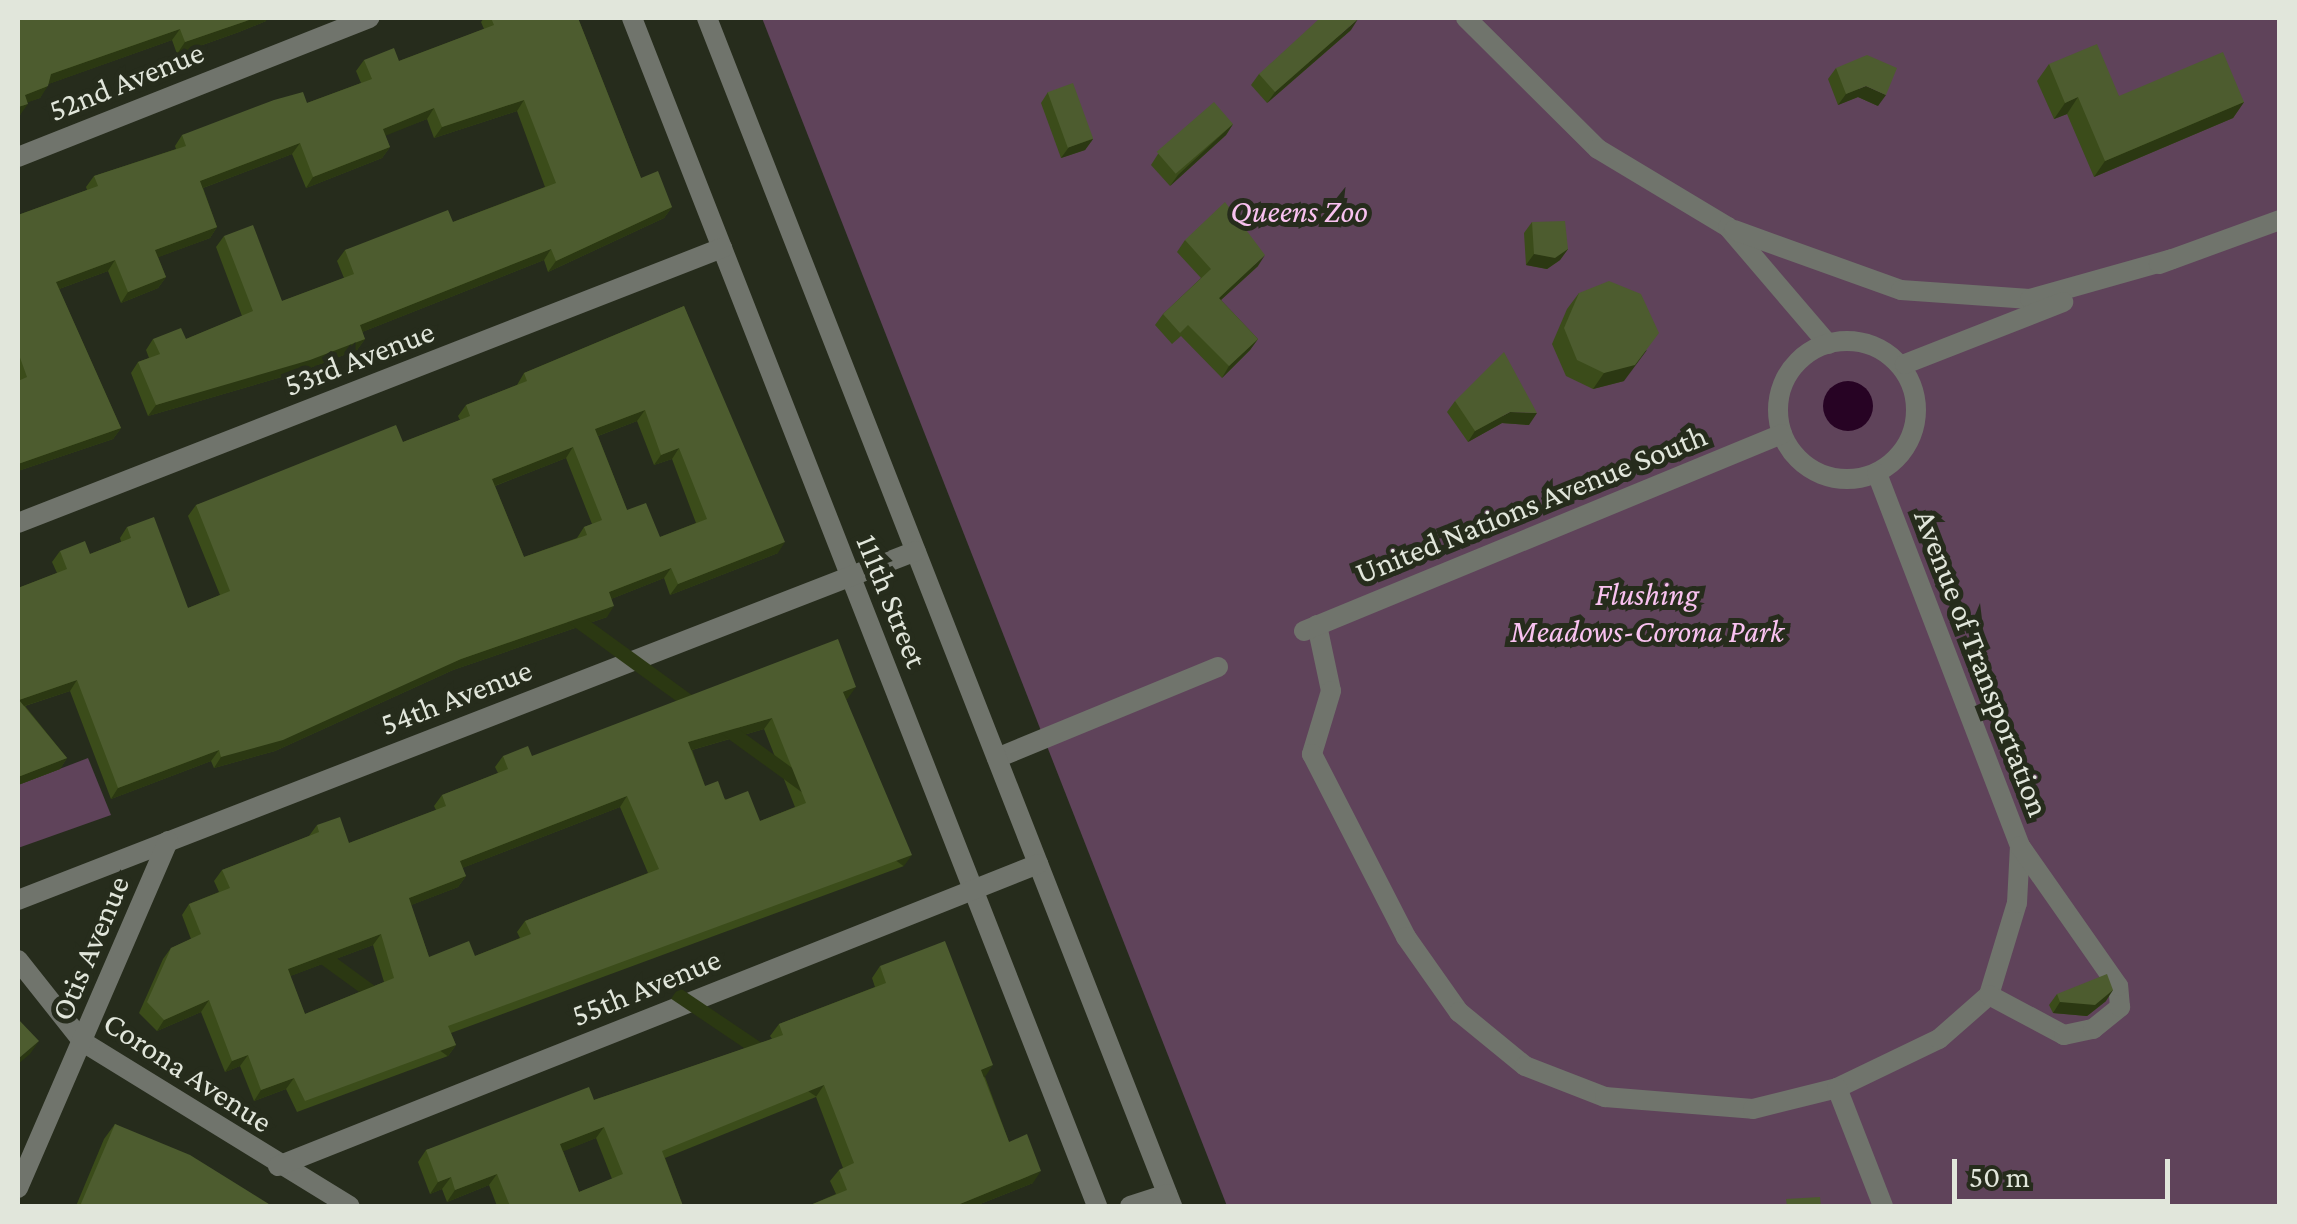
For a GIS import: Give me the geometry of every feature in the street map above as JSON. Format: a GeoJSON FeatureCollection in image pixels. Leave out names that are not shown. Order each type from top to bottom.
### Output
{"type":"FeatureCollection","features":[{"type":"Feature","properties":{"kind":"street","name":"52nd Avenue"},"geometry":{"type":"LineString","coordinates":[[18,157],[369,18]]}},
{"type":"Feature","properties":{"kind":"street","name":"111th Street"},"geometry":{"type":"LineString","coordinates":[[632,18],[1097,1206]]}},
{"type":"Feature","properties":{"kind":"street","name":"111th Street"},"geometry":{"type":"LineString","coordinates":[[707,18],[1169,1200]]}},
{"type":"Feature","properties":{"kind":"street"},"geometry":{"type":"LineString","coordinates":[[1466,18],[1598,149],[1728,228],[1901,290],[2030,300],[2172,259]]}},
{"type":"Feature","properties":{"kind":"street"},"geometry":{"type":"LineString","coordinates":[[1905,364],[1912,434],[1877,473],[1824,476],[1782,434],[1785,379],[1828,344],[1852,342],[1905,364],[2280,220]]}},
{"type":"Feature","properties":{"kind":"street"},"geometry":{"type":"LineString","coordinates":[[1728,228],[1828,344]]}},
{"type":"Feature","properties":{"kind":"street","name":"53rd Avenue"},"geometry":{"type":"LineString","coordinates":[[18,523],[722,248]]}},
{"type":"Feature","properties":{"kind":"street","name":"United Nations Avenue South"},"geometry":{"type":"LineString","coordinates":[[1782,434],[1311,628],[1331,691],[1312,754],[1406,937],[1459,1012],[1525,1066],[1605,1098],[1753,1108],[1837,1088]]}},
{"type":"Feature","properties":{"kind":"street","name":"Avenue of Transportation"},"geometry":{"type":"LineString","coordinates":[[1877,473],[2020,846],[2017,903],[1989,994]]}},
{"type":"Feature","properties":{"kind":"street","name":"54th Avenue"},"geometry":{"type":"LineString","coordinates":[[18,900],[916,551]]}},
{"type":"Feature","properties":{"kind":"street"},"geometry":{"type":"LineString","coordinates":[[997,758],[1218,667]]}},
{"type":"Feature","properties":{"kind":"street","name":"Otis Avenue"},"geometry":{"type":"LineString","coordinates":[[18,1188],[168,841]]}},
{"type":"Feature","properties":{"kind":"street"},"geometry":{"type":"LineString","coordinates":[[1883,1206],[1837,1088],[1939,1039],[1989,994],[2064,1035],[2092,1029],[2120,1007],[2118,986],[2020,846]]}},
{"type":"Feature","properties":{"kind":"street","name":"55th Avenue"},"geometry":{"type":"LineString","coordinates":[[278,1166],[1038,864]]}},
{"type":"Feature","properties":{"kind":"street","name":"Corona Avenue"},"geometry":{"type":"LineString","coordinates":[[18,960],[83,1042],[278,1166],[350,1206]]}},
{"type":"Feature","properties":{"kind":"street"},"geometry":{"type":"LineString","coordinates":[[1130,1206],[1169,1200]]}},
{"type":"Feature","properties":{"kind":"green space","name":"Flushing Meadows-Corona Park"},"geometry":{"type":"Polygon","coordinates":[[[762,18],[2279,18],[2279,1206],[1227,1206],[762,18]]]}},
{"type":"Feature","properties":{"kind":"green space"},"geometry":{"type":"Polygon","coordinates":[[[88,758],[111,815],[18,848],[18,785],[88,758]]]}},
{"type":"Feature","properties":{"kind":"shaded area"},"geometry":{"type":"Polygon","coordinates":[[[1848,381],[1866,388],[1873,406],[1866,424],[1848,431],[1830,424],[1823,406],[1830,388],[1848,381]]]}},
{"type":"Feature","properties":{"kind":"building"},"geometry":{"type":"Polygon","coordinates":[[[18,18],[255,18],[185,42],[180,29],[51,74],[48,86],[25,95],[28,104],[18,107],[18,18]]]}},
{"type":"Feature","properties":{"kind":"building"},"geometry":{"type":"Polygon","coordinates":[[[491,18],[578,18],[641,178],[658,171],[672,207],[556,261],[551,249],[360,325],[365,339],[310,360],[156,405],[138,362],[160,354],[153,339],[181,328],[186,339],[253,311],[224,236],[253,225],[282,301],[354,274],[345,250],[448,210],[453,222],[556,183],[524,100],[442,127],[434,108],[383,129],[390,147],[313,177],[300,143],[200,181],[217,227],[155,250],[166,277],[128,292],[115,260],[56,282],[121,428],[18,464],[18,381],[27,377],[18,352],[18,215],[98,186],[94,176],[186,146],[182,135],[274,100],[303,92],[307,103],[372,79],[364,60],[394,48],[399,61],[494,25],[491,18]]]}},
{"type":"Feature","properties":{"kind":"building"},"geometry":{"type":"Polygon","coordinates":[[[1320,18],[1358,19],[1275,92],[1259,74],[1320,18]]]}},
{"type":"Feature","properties":{"kind":"building"},"geometry":{"type":"Polygon","coordinates":[[[2097,44],[2119,96],[2223,52],[2244,102],[2105,161],[2078,97],[2065,103],[2049,64],[2097,44]]]}},
{"type":"Feature","properties":{"kind":"building"},"geometry":{"type":"Polygon","coordinates":[[[1867,55],[1897,68],[1886,95],[1866,86],[1846,94],[1836,68],[1867,55]]]}},
{"type":"Feature","properties":{"kind":"building"},"geometry":{"type":"Polygon","coordinates":[[[1073,83],[1093,138],[1068,148],[1048,92],[1073,83]]]}},
{"type":"Feature","properties":{"kind":"building"},"geometry":{"type":"Polygon","coordinates":[[[1214,102],[1233,124],[1176,174],[1157,152],[1214,102]]]}},
{"type":"Feature","properties":{"kind":"building"},"geometry":{"type":"Polygon","coordinates":[[[1225,202],[1265,255],[1219,298],[1258,339],[1229,366],[1188,325],[1180,333],[1163,314],[1211,269],[1185,240],[1225,202]]]}},
{"type":"Feature","properties":{"kind":"building"},"geometry":{"type":"Polygon","coordinates":[[[1565,221],[1568,249],[1555,258],[1534,254],[1532,222],[1565,221]]]}},
{"type":"Feature","properties":{"kind":"building"},"geometry":{"type":"Polygon","coordinates":[[[1609,281],[1641,294],[1659,333],[1635,365],[1604,373],[1577,360],[1564,328],[1579,293],[1609,281]]]}},
{"type":"Feature","properties":{"kind":"building"},"geometry":{"type":"Polygon","coordinates":[[[684,306],[785,542],[678,584],[671,568],[609,592],[614,606],[461,659],[283,740],[221,757],[219,750],[118,788],[77,680],[19,700],[67,758],[18,777],[18,588],[67,569],[60,551],[85,541],[90,554],[131,538],[127,527],[154,517],[188,608],[230,591],[196,505],[396,425],[403,442],[470,416],[466,405],[527,381],[524,373],[684,306]],[[645,410],[595,429],[627,510],[646,503],[660,537],[707,519],[679,448],[661,455],[645,410]],[[573,447],[492,479],[524,557],[587,535],[584,527],[602,520],[573,447]]]}},
{"type":"Feature","properties":{"kind":"building"},"geometry":{"type":"Polygon","coordinates":[[[1504,352],[1537,413],[1510,412],[1475,431],[1455,401],[1504,352]]]}},
{"type":"Feature","properties":{"kind":"building"},"geometry":{"type":"Polygon","coordinates":[[[838,639],[856,687],[843,692],[912,855],[448,1026],[456,1045],[305,1101],[294,1078],[261,1090],[248,1055],[232,1061],[209,1000],[164,1020],[147,1002],[171,948],[201,934],[189,904],[230,888],[222,870],[319,832],[317,825],[340,817],[349,843],[446,806],[442,795],[508,769],[503,756],[528,746],[532,756],[838,639]],[[772,718],[688,742],[705,786],[718,781],[725,800],[748,791],[760,821],[806,803],[772,718]],[[627,796],[460,861],[466,876],[409,898],[429,957],[469,941],[475,956],[531,934],[525,921],[659,869],[627,796]],[[381,934],[288,969],[305,1014],[394,978],[381,934]]]}},
{"type":"Feature","properties":{"kind":"building"},"geometry":{"type":"Polygon","coordinates":[[[945,941],[993,1065],[981,1070],[1009,1142],[1027,1134],[1041,1171],[955,1206],[808,1206],[847,1190],[839,1170],[854,1163],[824,1085],[662,1151],[683,1206],[510,1206],[497,1174],[455,1190],[451,1177],[438,1182],[426,1150],[589,1087],[594,1100],[783,1035],[779,1024],[886,983],[880,966],[945,941]],[[604,1127],[560,1144],[579,1192],[623,1174],[604,1127]]]}},
{"type":"Feature","properties":{"kind":"building"},"geometry":{"type":"Polygon","coordinates":[[[2107,974],[2113,990],[2095,1005],[2060,1002],[2057,994],[2107,974]]]}},
{"type":"Feature","properties":{"kind":"building"},"geometry":{"type":"Polygon","coordinates":[[[18,1019],[39,1041],[18,1059],[18,1019]]]}},
{"type":"Feature","properties":{"kind":"building"},"geometry":{"type":"Polygon","coordinates":[[[115,1124],[190,1155],[272,1206],[80,1206],[115,1124]]]}},
{"type":"Feature","properties":{"kind":"building"},"geometry":{"type":"Polygon","coordinates":[[[1820,1197],[1821,1206],[1787,1206],[1786,1199],[1820,1197]]]}},
{"type":"Feature","properties":{"kind":"park label","name":"Queens Zoo"},"geometry":{"type":"Point","coordinates":[1299,211]}}]}
